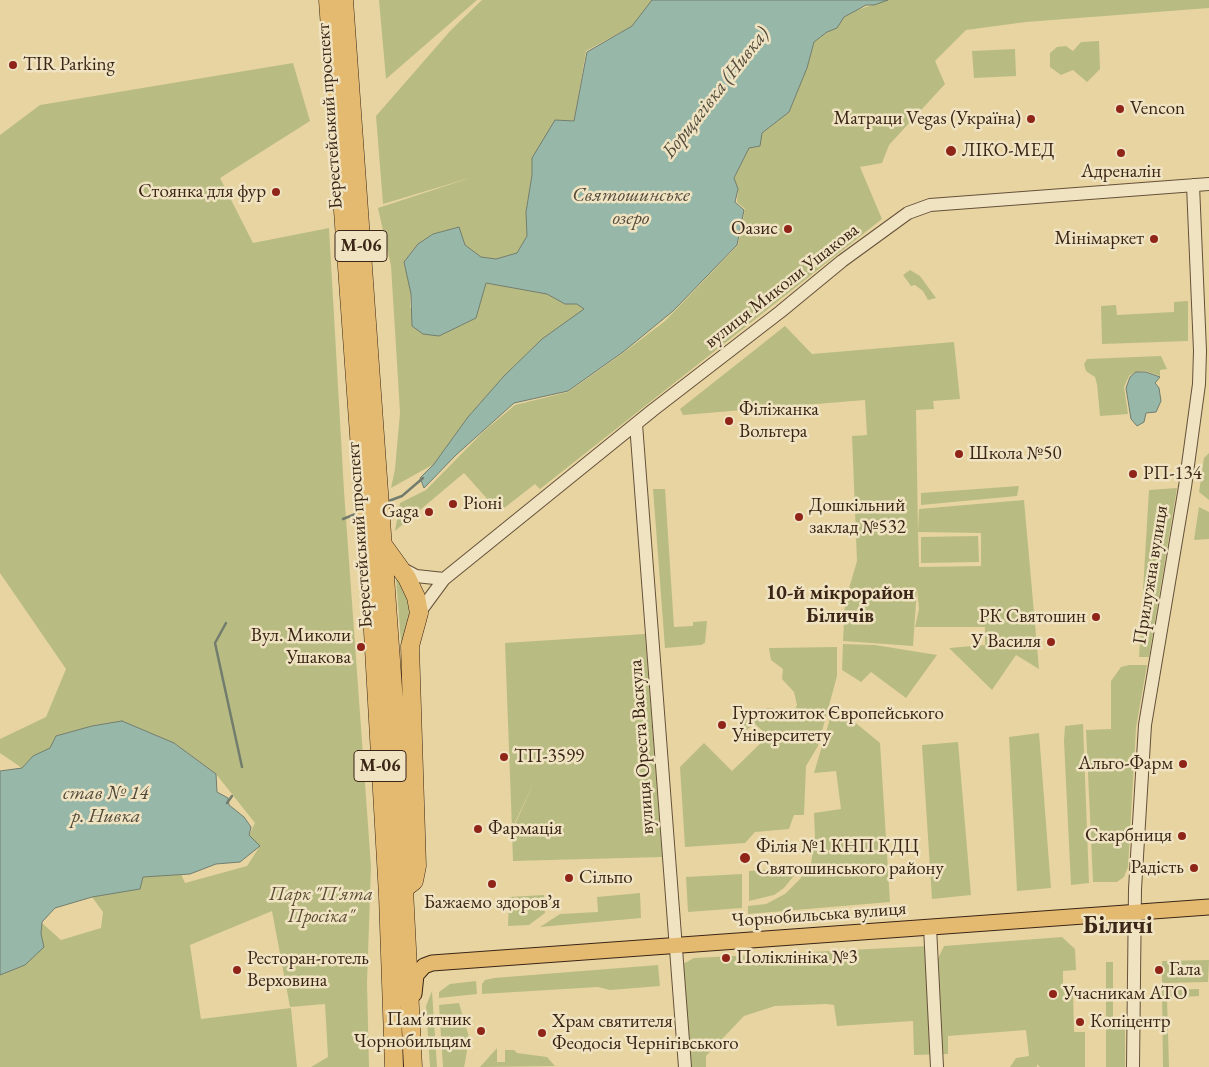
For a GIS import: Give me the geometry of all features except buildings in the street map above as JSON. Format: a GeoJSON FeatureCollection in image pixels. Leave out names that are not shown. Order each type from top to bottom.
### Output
{"type":"FeatureCollection","features":[{"type":"Feature","properties":{"kind":"highway","name":"Берестейський проспект"},"geometry":{"type":"LineString","coordinates":[[328,0],[370,493]]}},
{"type":"Feature","properties":{"kind":"highway","name":"Берестейський проспект"},"geometry":{"type":"LineString","coordinates":[[344,0],[372,525],[373,631],[387,876],[394,1067]]}},
{"type":"Feature","properties":{"kind":"highway","name":"Берестейський проспект"},"geometry":{"type":"LineString","coordinates":[[372,525],[382,543],[396,731],[413,1067]]}},
{"type":"Feature","properties":{"kind":"highway"},"geometry":{"type":"LineString","coordinates":[[382,543],[396,566],[407,578],[416,597],[419,613],[410,646],[417,866],[414,881],[404,889]]}},
{"type":"Feature","properties":{"kind":"main road","name":"Чорнобильська вулиця"},"geometry":{"type":"LineString","coordinates":[[432,963],[1209,907]]}},
{"type":"Feature","properties":{"kind":"main road"},"geometry":{"type":"LineString","coordinates":[[407,931],[414,955],[432,963]]}},
{"type":"Feature","properties":{"kind":"main road"},"geometry":{"type":"LineString","coordinates":[[417,1067],[414,985],[419,970],[432,963]]}},
{"type":"Feature","properties":{"kind":"street","name":"вулиця Миколи Ушакова"},"geometry":{"type":"LineString","coordinates":[[419,613],[444,579],[842,261],[908,213],[930,205],[1209,184]]}},
{"type":"Feature","properties":{"kind":"street","name":"Прилужна вулиця"},"geometry":{"type":"LineString","coordinates":[[1133,1067],[1136,912],[1145,725],[1185,487],[1199,384],[1200,351],[1193,185]]}},
{"type":"Feature","properties":{"kind":"street","name":"вулиця Ореста Васкула"},"geometry":{"type":"LineString","coordinates":[[636,424],[685,1067]]}},
{"type":"Feature","properties":{"kind":"street"},"geometry":{"type":"LineString","coordinates":[[396,566],[416,576],[444,579]]}},
{"type":"Feature","properties":{"kind":"street"},"geometry":{"type":"LineString","coordinates":[[930,927],[937,1067]]}},
{"type":"Feature","properties":{"kind":"green space"},"geometry":{"type":"Polygon","coordinates":[[[379,0],[477,0],[386,79],[379,0]]]}},
{"type":"Feature","properties":{"kind":"green space"},"geometry":{"type":"Polygon","coordinates":[[[482,0],[652,0],[632,26],[586,51],[574,121],[532,158],[532,175],[526,212],[527,236],[517,253],[496,259],[481,257],[465,245],[458,227],[433,234],[418,244],[404,262],[411,294],[410,308],[458,326],[476,318],[486,283],[547,294],[565,304],[577,303],[585,310],[542,339],[504,376],[468,417],[434,464],[391,488],[395,469],[400,413],[391,266],[378,208],[473,177],[383,204],[376,116],[451,30],[482,0]]]}},
{"type":"Feature","properties":{"kind":"green space"},"geometry":{"type":"Polygon","coordinates":[[[887,0],[1209,0],[1209,8],[1026,22],[966,30],[935,61],[945,84],[889,145],[882,163],[860,167],[882,219],[540,489],[535,484],[499,512],[464,473],[395,531],[400,503],[426,490],[484,431],[515,405],[568,392],[623,353],[665,321],[738,245],[745,209],[737,202],[738,189],[734,179],[749,147],[754,146],[762,133],[789,112],[807,68],[814,42],[827,32],[837,28],[844,17],[857,10],[887,0]]]}},
{"type":"Feature","properties":{"kind":"green space"},"geometry":{"type":"Polygon","coordinates":[[[1099,41],[1100,69],[1087,82],[1073,70],[1061,75],[1050,67],[1050,53],[1057,47],[1066,46],[1073,51],[1081,42],[1099,41]]]}},
{"type":"Feature","properties":{"kind":"green space"},"geometry":{"type":"Polygon","coordinates":[[[1015,49],[1016,76],[974,78],[972,51],[1015,49]]]}},
{"type":"Feature","properties":{"kind":"green space","name":"Парк \"П'ята Просіка\""},"geometry":{"type":"Polygon","coordinates":[[[293,63],[310,121],[220,178],[253,243],[329,228],[344,491],[371,867],[367,983],[369,1067],[311,1067],[328,1057],[325,1004],[290,1007],[272,911],[190,945],[201,1019],[291,1008],[297,1067],[0,1067],[0,975],[25,965],[41,934],[42,923],[61,940],[101,928],[103,912],[92,897],[139,889],[143,877],[181,874],[185,883],[247,866],[260,846],[249,835],[255,823],[216,774],[174,743],[122,721],[92,726],[57,736],[50,748],[33,756],[22,768],[0,753],[0,739],[46,717],[66,669],[0,573],[0,135],[40,105],[293,63]]]}},
{"type":"Feature","properties":{"kind":"green space"},"geometry":{"type":"Polygon","coordinates":[[[910,270],[920,276],[936,298],[928,300],[923,291],[915,285],[911,286],[903,275],[910,270]]]}},
{"type":"Feature","properties":{"kind":"green space"},"geometry":{"type":"Polygon","coordinates":[[[1188,301],[1188,341],[1102,344],[1101,306],[1116,305],[1117,315],[1174,312],[1174,302],[1188,301]]]}},
{"type":"Feature","properties":{"kind":"green space"},"geometry":{"type":"Polygon","coordinates":[[[785,326],[812,354],[954,342],[960,399],[933,401],[934,409],[916,410],[918,531],[919,509],[1024,500],[1039,669],[1016,655],[992,690],[949,648],[985,645],[985,627],[915,627],[919,609],[917,589],[913,646],[843,641],[845,602],[857,561],[852,436],[867,435],[865,400],[683,415],[680,409],[785,326]],[[918,532],[919,567],[981,566],[981,533],[918,532]]]}},
{"type":"Feature","properties":{"kind":"green space"},"geometry":{"type":"Polygon","coordinates":[[[1161,356],[1167,369],[1160,370],[1160,376],[1146,371],[1136,372],[1129,376],[1124,387],[1128,414],[1100,416],[1097,384],[1095,377],[1086,371],[1084,364],[1087,359],[1161,356]]]}},
{"type":"Feature","properties":{"kind":"green space"},"geometry":{"type":"Polygon","coordinates":[[[1209,453],[1209,500],[1199,492],[1204,458],[1209,453]]]}},
{"type":"Feature","properties":{"kind":"green space"},"geometry":{"type":"Polygon","coordinates":[[[1019,486],[1017,496],[921,505],[921,493],[1019,486]]]}},
{"type":"Feature","properties":{"kind":"green space"},"geometry":{"type":"Polygon","coordinates":[[[1177,488],[1149,657],[1139,657],[1149,490],[1177,488]]]}},
{"type":"Feature","properties":{"kind":"green space"},"geometry":{"type":"Polygon","coordinates":[[[653,489],[665,489],[674,627],[693,626],[693,622],[707,621],[705,643],[701,645],[665,648],[653,489]]]}},
{"type":"Feature","properties":{"kind":"green space"},"geometry":{"type":"Polygon","coordinates":[[[1199,507],[1209,512],[1209,539],[1194,540],[1199,507]]]}},
{"type":"Feature","properties":{"kind":"green space"},"geometry":{"type":"Polygon","coordinates":[[[978,536],[979,562],[921,563],[921,537],[978,536]]]}},
{"type":"Feature","properties":{"kind":"green space"},"geometry":{"type":"Polygon","coordinates":[[[396,578],[401,582],[412,604],[405,693],[396,578]]]}},
{"type":"Feature","properties":{"kind":"green space"},"geometry":{"type":"Polygon","coordinates":[[[645,634],[662,857],[513,861],[512,831],[535,780],[512,829],[505,643],[645,634]]]}},
{"type":"Feature","properties":{"kind":"green space"},"geometry":{"type":"Polygon","coordinates":[[[843,644],[875,645],[937,655],[906,698],[871,672],[861,682],[842,670],[843,644]]]}},
{"type":"Feature","properties":{"kind":"green space"},"geometry":{"type":"Polygon","coordinates":[[[837,647],[837,676],[818,746],[806,766],[804,815],[794,815],[789,829],[755,832],[745,843],[685,847],[680,767],[704,743],[732,771],[768,736],[755,724],[745,731],[738,724],[754,709],[772,708],[783,717],[792,718],[797,705],[794,692],[782,679],[783,669],[771,660],[769,648],[837,647]]]}},
{"type":"Feature","properties":{"kind":"green space"},"geometry":{"type":"Polygon","coordinates":[[[1147,665],[1136,728],[1128,867],[1124,877],[1117,882],[1093,882],[1086,730],[1111,729],[1111,681],[1121,667],[1147,665]]]}},
{"type":"Feature","properties":{"kind":"green space"},"geometry":{"type":"Polygon","coordinates":[[[834,705],[880,743],[890,902],[748,914],[748,906],[766,904],[785,894],[800,879],[811,864],[815,837],[814,813],[841,809],[836,771],[814,773],[834,705]]]}},
{"type":"Feature","properties":{"kind":"green space"},"geometry":{"type":"Polygon","coordinates":[[[1083,724],[1089,883],[1071,885],[1064,741],[1065,726],[1083,724]]]}},
{"type":"Feature","properties":{"kind":"green space"},"geometry":{"type":"Polygon","coordinates":[[[1039,733],[1051,888],[1017,891],[1009,737],[1039,733]]]}},
{"type":"Feature","properties":{"kind":"green space"},"geometry":{"type":"Polygon","coordinates":[[[958,742],[971,895],[932,899],[922,745],[958,742]]]}},
{"type":"Feature","properties":{"kind":"green space"},"geometry":{"type":"Polygon","coordinates":[[[801,867],[784,888],[774,895],[749,901],[749,871],[801,867]]]}},
{"type":"Feature","properties":{"kind":"green space"},"geometry":{"type":"Polygon","coordinates":[[[742,874],[742,908],[688,912],[686,877],[742,874]]]}},
{"type":"Feature","properties":{"kind":"green space"},"geometry":{"type":"Polygon","coordinates":[[[640,893],[641,918],[540,927],[560,914],[598,912],[597,897],[640,893]]]}},
{"type":"Feature","properties":{"kind":"green space"},"geometry":{"type":"Polygon","coordinates":[[[544,895],[545,913],[529,925],[508,926],[509,897],[544,895]]]}},
{"type":"Feature","properties":{"kind":"green space"},"geometry":{"type":"Polygon","coordinates":[[[1062,937],[1075,949],[1076,970],[1063,971],[1063,987],[1071,987],[1073,989],[1074,1032],[1085,1032],[1085,1067],[1040,1067],[1037,1064],[1037,1067],[1010,1067],[1016,1058],[1029,1056],[1026,1030],[948,1036],[948,1054],[914,1055],[913,1021],[837,1026],[834,1005],[826,1004],[775,1006],[744,1016],[706,1056],[706,1067],[688,1067],[681,965],[694,958],[928,946],[935,965],[944,946],[1062,937]]]}},
{"type":"Feature","properties":{"kind":"green space"},"geometry":{"type":"Polygon","coordinates":[[[1209,960],[1208,982],[1162,983],[1162,961],[1209,960]]]}},
{"type":"Feature","properties":{"kind":"green space"},"geometry":{"type":"Polygon","coordinates":[[[1106,962],[1113,962],[1113,1024],[1125,1024],[1125,1067],[1106,1067],[1106,962]]]}},
{"type":"Feature","properties":{"kind":"green space"},"geometry":{"type":"Polygon","coordinates":[[[658,965],[660,986],[610,990],[598,987],[482,994],[482,984],[485,980],[494,978],[658,965]]]}},
{"type":"Feature","properties":{"kind":"green space"},"geometry":{"type":"Polygon","coordinates":[[[476,981],[477,994],[439,998],[439,992],[450,984],[476,981]]]}},
{"type":"Feature","properties":{"kind":"green space"},"geometry":{"type":"Polygon","coordinates":[[[1199,989],[1199,996],[1167,998],[1169,1067],[1163,1067],[1162,990],[1199,989]]]}},
{"type":"Feature","properties":{"kind":"green space"},"geometry":{"type":"Polygon","coordinates":[[[432,991],[437,1067],[430,1067],[426,1006],[432,991]]]}},
{"type":"Feature","properties":{"kind":"green space"},"geometry":{"type":"Polygon","coordinates":[[[459,1003],[469,1037],[464,1067],[443,1067],[439,1005],[459,1003]]]}},
{"type":"Feature","properties":{"kind":"green space"},"geometry":{"type":"Polygon","coordinates":[[[497,1048],[497,1062],[505,1062],[505,1050],[514,1050],[517,1053],[547,1057],[555,1066],[480,1067],[497,1048]]]}},
{"type":"Feature","properties":{"kind":"water","name":"Святошинське озеро"},"geometry":{"type":"Polygon","coordinates":[[[652,0],[888,0],[874,5],[866,5],[844,17],[837,28],[827,32],[814,42],[807,68],[789,112],[762,133],[760,146],[749,148],[734,178],[738,189],[735,202],[744,210],[737,245],[673,311],[623,352],[568,391],[514,403],[456,455],[424,488],[420,478],[434,464],[468,417],[504,376],[542,339],[584,309],[577,304],[565,304],[547,294],[486,283],[476,318],[439,336],[423,334],[412,326],[411,294],[404,262],[418,244],[433,234],[459,227],[465,245],[481,257],[496,259],[517,253],[527,236],[526,212],[532,175],[532,158],[555,120],[574,121],[587,52],[632,26],[652,0]]]}},
{"type":"Feature","properties":{"kind":"water"},"geometry":{"type":"Polygon","coordinates":[[[1136,372],[1146,372],[1160,377],[1155,383],[1159,388],[1161,401],[1156,412],[1146,413],[1144,422],[1137,426],[1131,419],[1126,388],[1130,377],[1136,372]]]}},
{"type":"Feature","properties":{"kind":"water","name":"став № 14 р. Нивка"},"geometry":{"type":"Polygon","coordinates":[[[122,721],[174,743],[216,774],[217,792],[228,798],[229,805],[244,817],[251,827],[249,835],[260,846],[240,862],[216,864],[190,874],[143,877],[140,889],[92,897],[55,908],[42,922],[41,934],[44,947],[25,965],[0,975],[0,771],[22,768],[33,756],[50,748],[56,736],[92,726],[122,721]]]}},
{"type":"Feature","properties":{"kind":"waterway","name":"Борщагівка (Нивка)"},"geometry":{"type":"LineString","coordinates":[[386,502],[402,496],[423,478]]}},
{"type":"Feature","properties":{"kind":"waterway","name":"Борщагівка (Нивка)"},"geometry":{"type":"LineString","coordinates":[[343,519],[358,513]]}},
{"type":"Feature","properties":{"kind":"waterway","name":"Борщагівка (Нивка)"},"geometry":{"type":"LineString","coordinates":[[226,623],[215,643],[242,767]]}},
{"type":"Feature","properties":{"kind":"waterway","name":"Борщагівка (Нивка)"},"geometry":{"type":"LineString","coordinates":[[227,803],[232,796]]}},
{"type":"Feature","properties":{"kind":"place","name":"TIR Parking"},"geometry":{"type":"Point","coordinates":[13,65]}},
{"type":"Feature","properties":{"kind":"place","name":"Vencon"},"geometry":{"type":"Point","coordinates":[1120,109]}},
{"type":"Feature","properties":{"kind":"place","name":"Матраци Vegas (Україна)"},"geometry":{"type":"Point","coordinates":[1031,119]}},
{"type":"Feature","properties":{"kind":"place","name":"ЛІКО-МЕД"},"geometry":{"type":"Point","coordinates":[951,151]}},
{"type":"Feature","properties":{"kind":"place","name":"Адреналін"},"geometry":{"type":"Point","coordinates":[1121,153]}},
{"type":"Feature","properties":{"kind":"place","name":"Стоянка для фур"},"geometry":{"type":"Point","coordinates":[276,192]}},
{"type":"Feature","properties":{"kind":"place","name":"Оазис"},"geometry":{"type":"Point","coordinates":[788,229]}},
{"type":"Feature","properties":{"kind":"place","name":"Мінімаркет"},"geometry":{"type":"Point","coordinates":[1154,239]}},
{"type":"Feature","properties":{"kind":"place","name":"Філіжанка Вольтера"},"geometry":{"type":"Point","coordinates":[729,421]}},
{"type":"Feature","properties":{"kind":"place","name":"Школа №50"},"geometry":{"type":"Point","coordinates":[959,454]}},
{"type":"Feature","properties":{"kind":"place","name":"РП-134"},"geometry":{"type":"Point","coordinates":[1133,474]}},
{"type":"Feature","properties":{"kind":"place","name":"Ріоні"},"geometry":{"type":"Point","coordinates":[453,504]}},
{"type":"Feature","properties":{"kind":"place","name":"Gaga"},"geometry":{"type":"Point","coordinates":[429,512]}},
{"type":"Feature","properties":{"kind":"place","name":"Дошкільний заклад №532"},"geometry":{"type":"Point","coordinates":[799,517]}},
{"type":"Feature","properties":{"kind":"place","name":"РК Святошин"},"geometry":{"type":"Point","coordinates":[1096,617]}},
{"type":"Feature","properties":{"kind":"place","name":"У Василя"},"geometry":{"type":"Point","coordinates":[1051,642]}},
{"type":"Feature","properties":{"kind":"place","name":"Вул. Миколи Ушакова"},"geometry":{"type":"Point","coordinates":[361,647]}},
{"type":"Feature","properties":{"kind":"place","name":"Гуртожиток Європейського Університету"},"geometry":{"type":"Point","coordinates":[722,725]}},
{"type":"Feature","properties":{"kind":"place","name":"ТП-3599"},"geometry":{"type":"Point","coordinates":[504,757]}},
{"type":"Feature","properties":{"kind":"place","name":"Альго-Фарм"},"geometry":{"type":"Point","coordinates":[1183,764]}},
{"type":"Feature","properties":{"kind":"place","name":"Фармація"},"geometry":{"type":"Point","coordinates":[478,829]}},
{"type":"Feature","properties":{"kind":"place","name":"Скарбниця"},"geometry":{"type":"Point","coordinates":[1182,836]}},
{"type":"Feature","properties":{"kind":"place","name":"Філія №1 КНП КДЦ Святошинського району"},"geometry":{"type":"Point","coordinates":[745,858]}},
{"type":"Feature","properties":{"kind":"place","name":"Радість"},"geometry":{"type":"Point","coordinates":[1194,868]}},
{"type":"Feature","properties":{"kind":"place","name":"Сільпо"},"geometry":{"type":"Point","coordinates":[569,878]}},
{"type":"Feature","properties":{"kind":"place","name":"Бажаємо здоровʼя"},"geometry":{"type":"Point","coordinates":[492,884]}},
{"type":"Feature","properties":{"kind":"place","name":"Поліклініка №3"},"geometry":{"type":"Point","coordinates":[726,958]}},
{"type":"Feature","properties":{"kind":"place","name":"Ресторан-готель Верховина"},"geometry":{"type":"Point","coordinates":[237,970]}},
{"type":"Feature","properties":{"kind":"place","name":"Гала"},"geometry":{"type":"Point","coordinates":[1159,970]}},
{"type":"Feature","properties":{"kind":"place","name":"Учасникам АТО"},"geometry":{"type":"Point","coordinates":[1053,994]}},
{"type":"Feature","properties":{"kind":"place","name":"Копіцентр"},"geometry":{"type":"Point","coordinates":[1080,1022]}},
{"type":"Feature","properties":{"kind":"place","name":"Пам'ятник Чорнобильцям"},"geometry":{"type":"Point","coordinates":[481,1031]}},
{"type":"Feature","properties":{"kind":"place","name":"Храм святителя Феодосія Чернігівського"},"geometry":{"type":"Point","coordinates":[542,1033]}},
{"type":"Feature","properties":{"kind":"district","name":"10-й мікрорайон Біличів"},"geometry":{"type":"Point","coordinates":[840,606]}},
{"type":"Feature","properties":{"kind":"district","name":"Біличі"},"geometry":{"type":"Point","coordinates":[1118,926]}}]}
